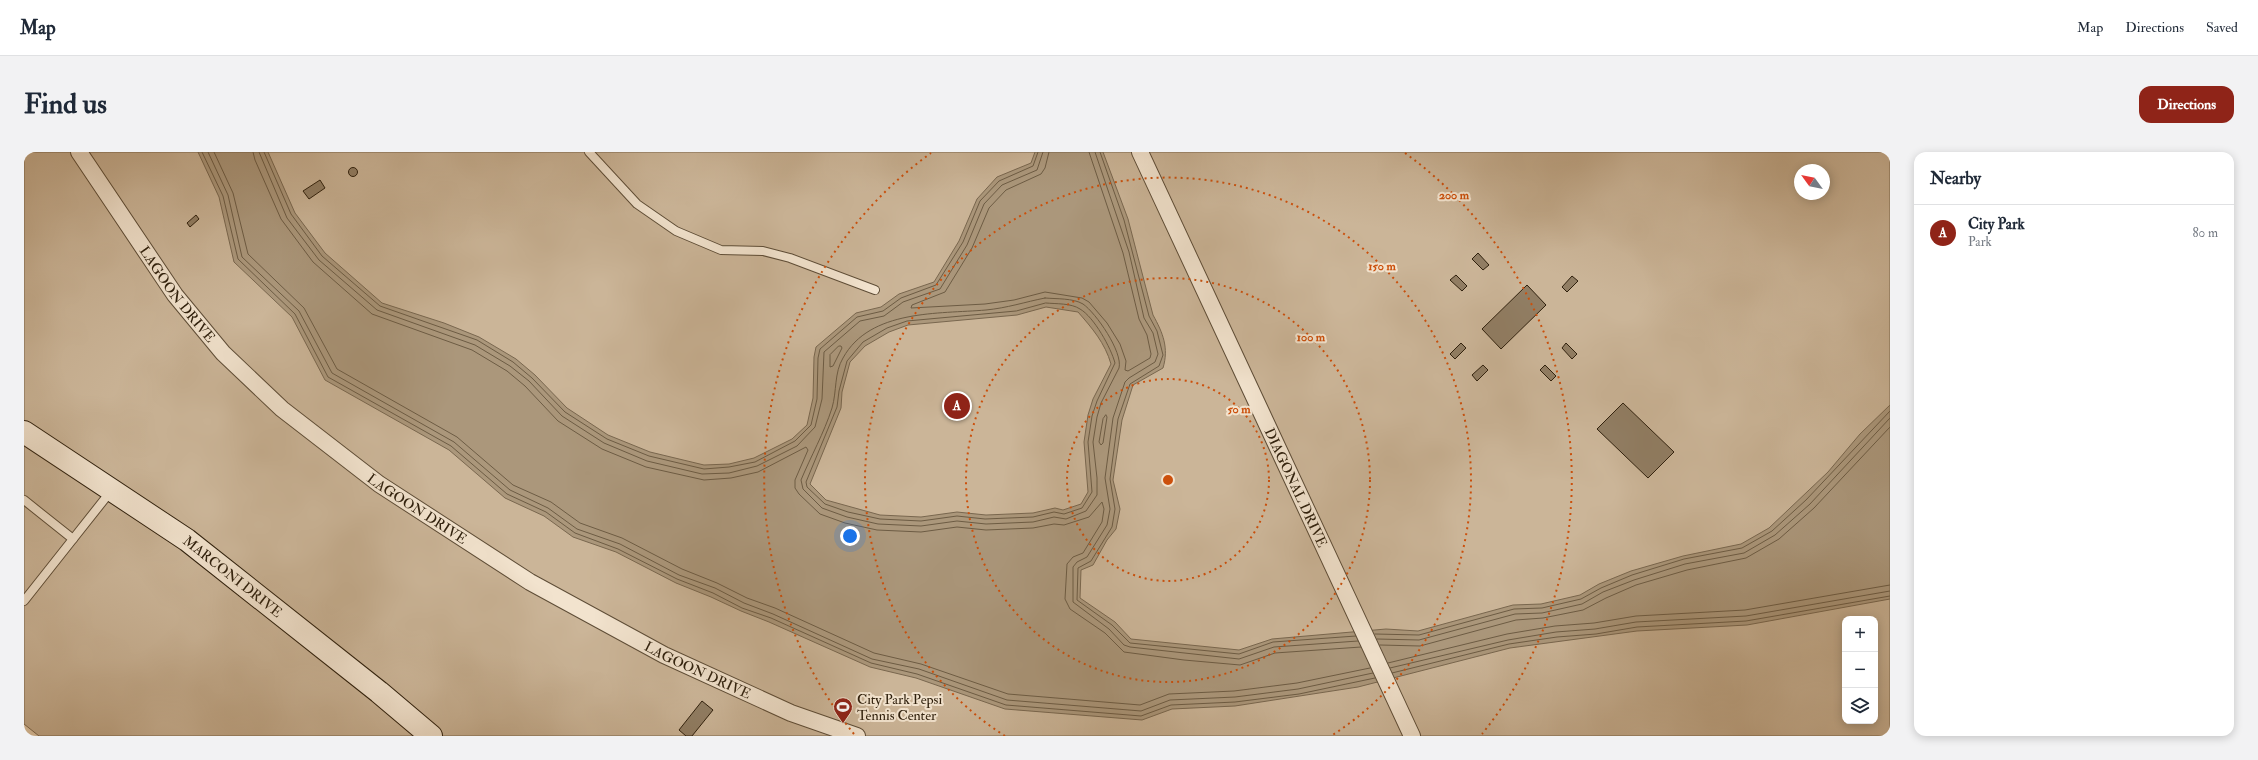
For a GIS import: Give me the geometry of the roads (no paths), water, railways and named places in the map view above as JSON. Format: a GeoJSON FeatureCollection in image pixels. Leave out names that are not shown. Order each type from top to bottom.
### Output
{"type":"FeatureCollection","features":[{"type":"Feature","properties":{"kind":"street","name":"LAGOON DRIVE"},"geometry":{"type":"LineString","coordinates":[[80,152],[175,295],[224,353],[282,409],[379,484],[530,582],[664,654],[791,713],[857,736]]}},
{"type":"Feature","properties":{"kind":"street","name":"DIAGONAL DRIVE"},"geometry":{"type":"LineString","coordinates":[[1140,152],[1412,736]]}},
{"type":"Feature","properties":{"kind":"street","name":"MARCONI DRIVE"},"geometry":{"type":"LineString","coordinates":[[27,437],[187,540],[379,692],[431,736]]}},
{"type":"Feature","properties":{"kind":"lane"},"geometry":{"type":"LineString","coordinates":[[589,152],[637,204],[676,231],[721,250],[763,251],[790,258],[875,290]]}},
{"type":"Feature","properties":{"kind":"lane"},"geometry":{"type":"LineString","coordinates":[[24,601],[111,490]]}},
{"type":"Feature","properties":{"kind":"lane"},"geometry":{"type":"LineString","coordinates":[[24,500],[73,540]]}},
{"type":"Feature","properties":{"kind":"water"},"geometry":{"type":"Polygon","coordinates":[[[198,152],[268,152],[295,213],[325,253],[382,303],[444,323],[479,337],[516,359],[535,375],[567,408],[608,435],[650,452],[704,465],[729,464],[754,458],[792,439],[807,425],[813,398],[814,357],[816,347],[856,313],[881,307],[899,294],[934,282],[959,241],[977,199],[997,177],[1031,163],[1035,152],[1103,152],[1128,219],[1153,315],[1160,328],[1165,347],[1165,361],[1163,368],[1133,385],[1122,420],[1113,480],[1120,509],[1116,529],[1107,540],[1093,565],[1081,570],[1080,598],[1115,622],[1131,639],[1239,650],[1272,639],[1386,629],[1418,631],[1513,605],[1541,604],[1580,595],[1599,584],[1631,571],[1683,556],[1741,544],[1769,528],[1828,472],[1860,434],[1890,405],[1890,599],[1747,625],[1637,631],[1510,648],[1358,687],[1235,706],[1172,709],[1142,720],[1005,709],[916,678],[870,667],[676,583],[616,552],[573,537],[544,516],[505,498],[449,450],[325,380],[292,317],[234,262],[219,197],[198,152]],[[1046,307],[1017,315],[908,325],[889,332],[865,346],[850,362],[842,392],[841,408],[810,484],[826,500],[880,515],[921,517],[957,512],[986,515],[1033,513],[1055,508],[1063,510],[1081,504],[1088,492],[1084,442],[1088,415],[1093,399],[1111,364],[1102,343],[1078,312],[1046,307]]]}},
{"type":"Feature","properties":{"kind":"place","name":"City Park"},"geometry":{"type":"Point","coordinates":[957,406]}},
{"type":"Feature","properties":{"kind":"place","name":"City Park Pepsi Tennis Center"},"geometry":{"type":"Point","coordinates":[843,724]}}]}
